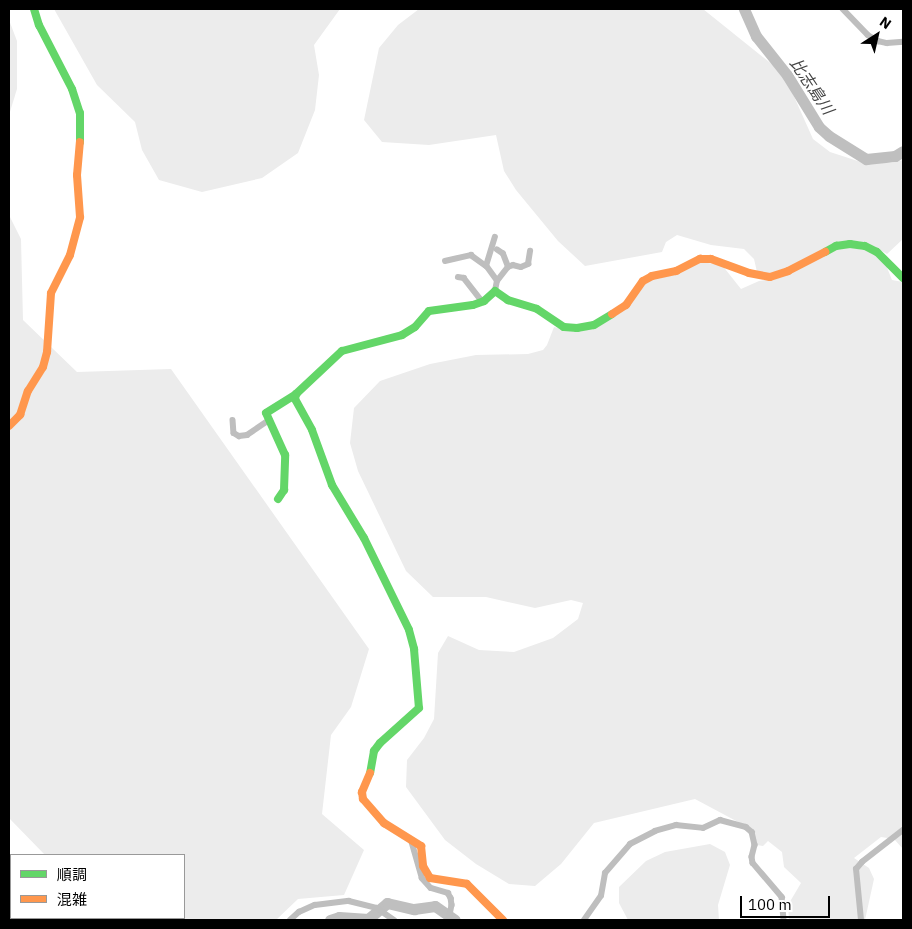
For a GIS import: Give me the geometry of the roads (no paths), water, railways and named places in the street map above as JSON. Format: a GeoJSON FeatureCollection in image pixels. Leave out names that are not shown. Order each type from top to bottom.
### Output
{"type":"FeatureCollection","features":[{"type":"Feature","properties":{"kind":"street"},"geometry":{"type":"LineString","coordinates":[[9,426],[20,415],[28,392],[43,367],[47,352],[51,293],[70,255],[80,217],[77,175],[81,136],[80,113],[72,88],[39,25],[34,9]]}},
{"type":"Feature","properties":{"kind":"street"},"geometry":{"type":"LineString","coordinates":[[843,9],[868,35],[878,41],[887,43],[903,42]]}},
{"type":"Feature","properties":{"kind":"street"},"geometry":{"type":"LineString","coordinates":[[486,266],[495,237]]}},
{"type":"Feature","properties":{"kind":"street"},"geometry":{"type":"LineString","coordinates":[[495,291],[508,300],[537,309],[555,323],[564,327],[577,328],[594,325],[626,305],[643,281],[652,276],[676,270],[700,259],[711,259],[749,273],[770,277],[788,271],[836,246],[850,244],[865,246],[877,252],[903,278]]}},
{"type":"Feature","properties":{"kind":"street"},"geometry":{"type":"LineString","coordinates":[[498,250],[504,254],[508,267]]}},
{"type":"Feature","properties":{"kind":"street"},"geometry":{"type":"LineString","coordinates":[[278,499],[284,490],[285,455],[266,413],[267,410],[296,394],[334,357],[350,347],[362,347],[402,334],[415,327],[429,311],[482,301],[495,291],[497,281],[508,267],[513,265],[521,267],[528,264],[530,251]]}},
{"type":"Feature","properties":{"kind":"street"},"geometry":{"type":"LineString","coordinates":[[445,261],[471,255],[486,266],[497,281]]}},
{"type":"Feature","properties":{"kind":"street"},"geometry":{"type":"LineString","coordinates":[[458,278],[464,278],[482,301]]}},
{"type":"Feature","properties":{"kind":"street"},"geometry":{"type":"LineString","coordinates":[[296,394],[295,399],[312,430],[332,485],[364,538],[412,640],[419,708],[380,743],[374,751],[369,778],[362,792],[363,799],[384,824],[421,846],[423,866],[430,878],[467,884],[503,920]]}},
{"type":"Feature","properties":{"kind":"street"},"geometry":{"type":"LineString","coordinates":[[233,420],[234,433],[239,436],[256,430],[269,420]]}},
{"type":"Feature","properties":{"kind":"street"},"geometry":{"type":"LineString","coordinates":[[584,920],[602,896],[605,873],[630,844],[655,831],[676,825],[703,828],[720,820],[746,827],[752,832],[755,845],[753,863],[782,897],[784,920]]}},
{"type":"Feature","properties":{"kind":"street"},"geometry":{"type":"LineString","coordinates":[[860,920],[856,869],[903,830]]}},
{"type":"Feature","properties":{"kind":"street"},"geometry":{"type":"LineString","coordinates":[[412,842],[416,865],[422,878],[431,888],[448,894],[452,902],[449,920]]}},
{"type":"Feature","properties":{"kind":"street"},"geometry":{"type":"LineString","coordinates":[[290,920],[307,908],[337,901],[349,901],[376,908],[394,920]]}},
{"type":"Feature","properties":{"kind":"waterway","name":"比志島川"},"geometry":{"type":"LineString","coordinates":[[744,9],[756,36],[787,75],[819,127],[829,136],[866,159],[895,156],[903,151]]}},
{"type":"Feature","properties":{"kind":"waterway"},"geometry":{"type":"LineString","coordinates":[[330,920],[339,917],[368,919],[387,903],[414,909],[435,906],[455,920]]}}]}
